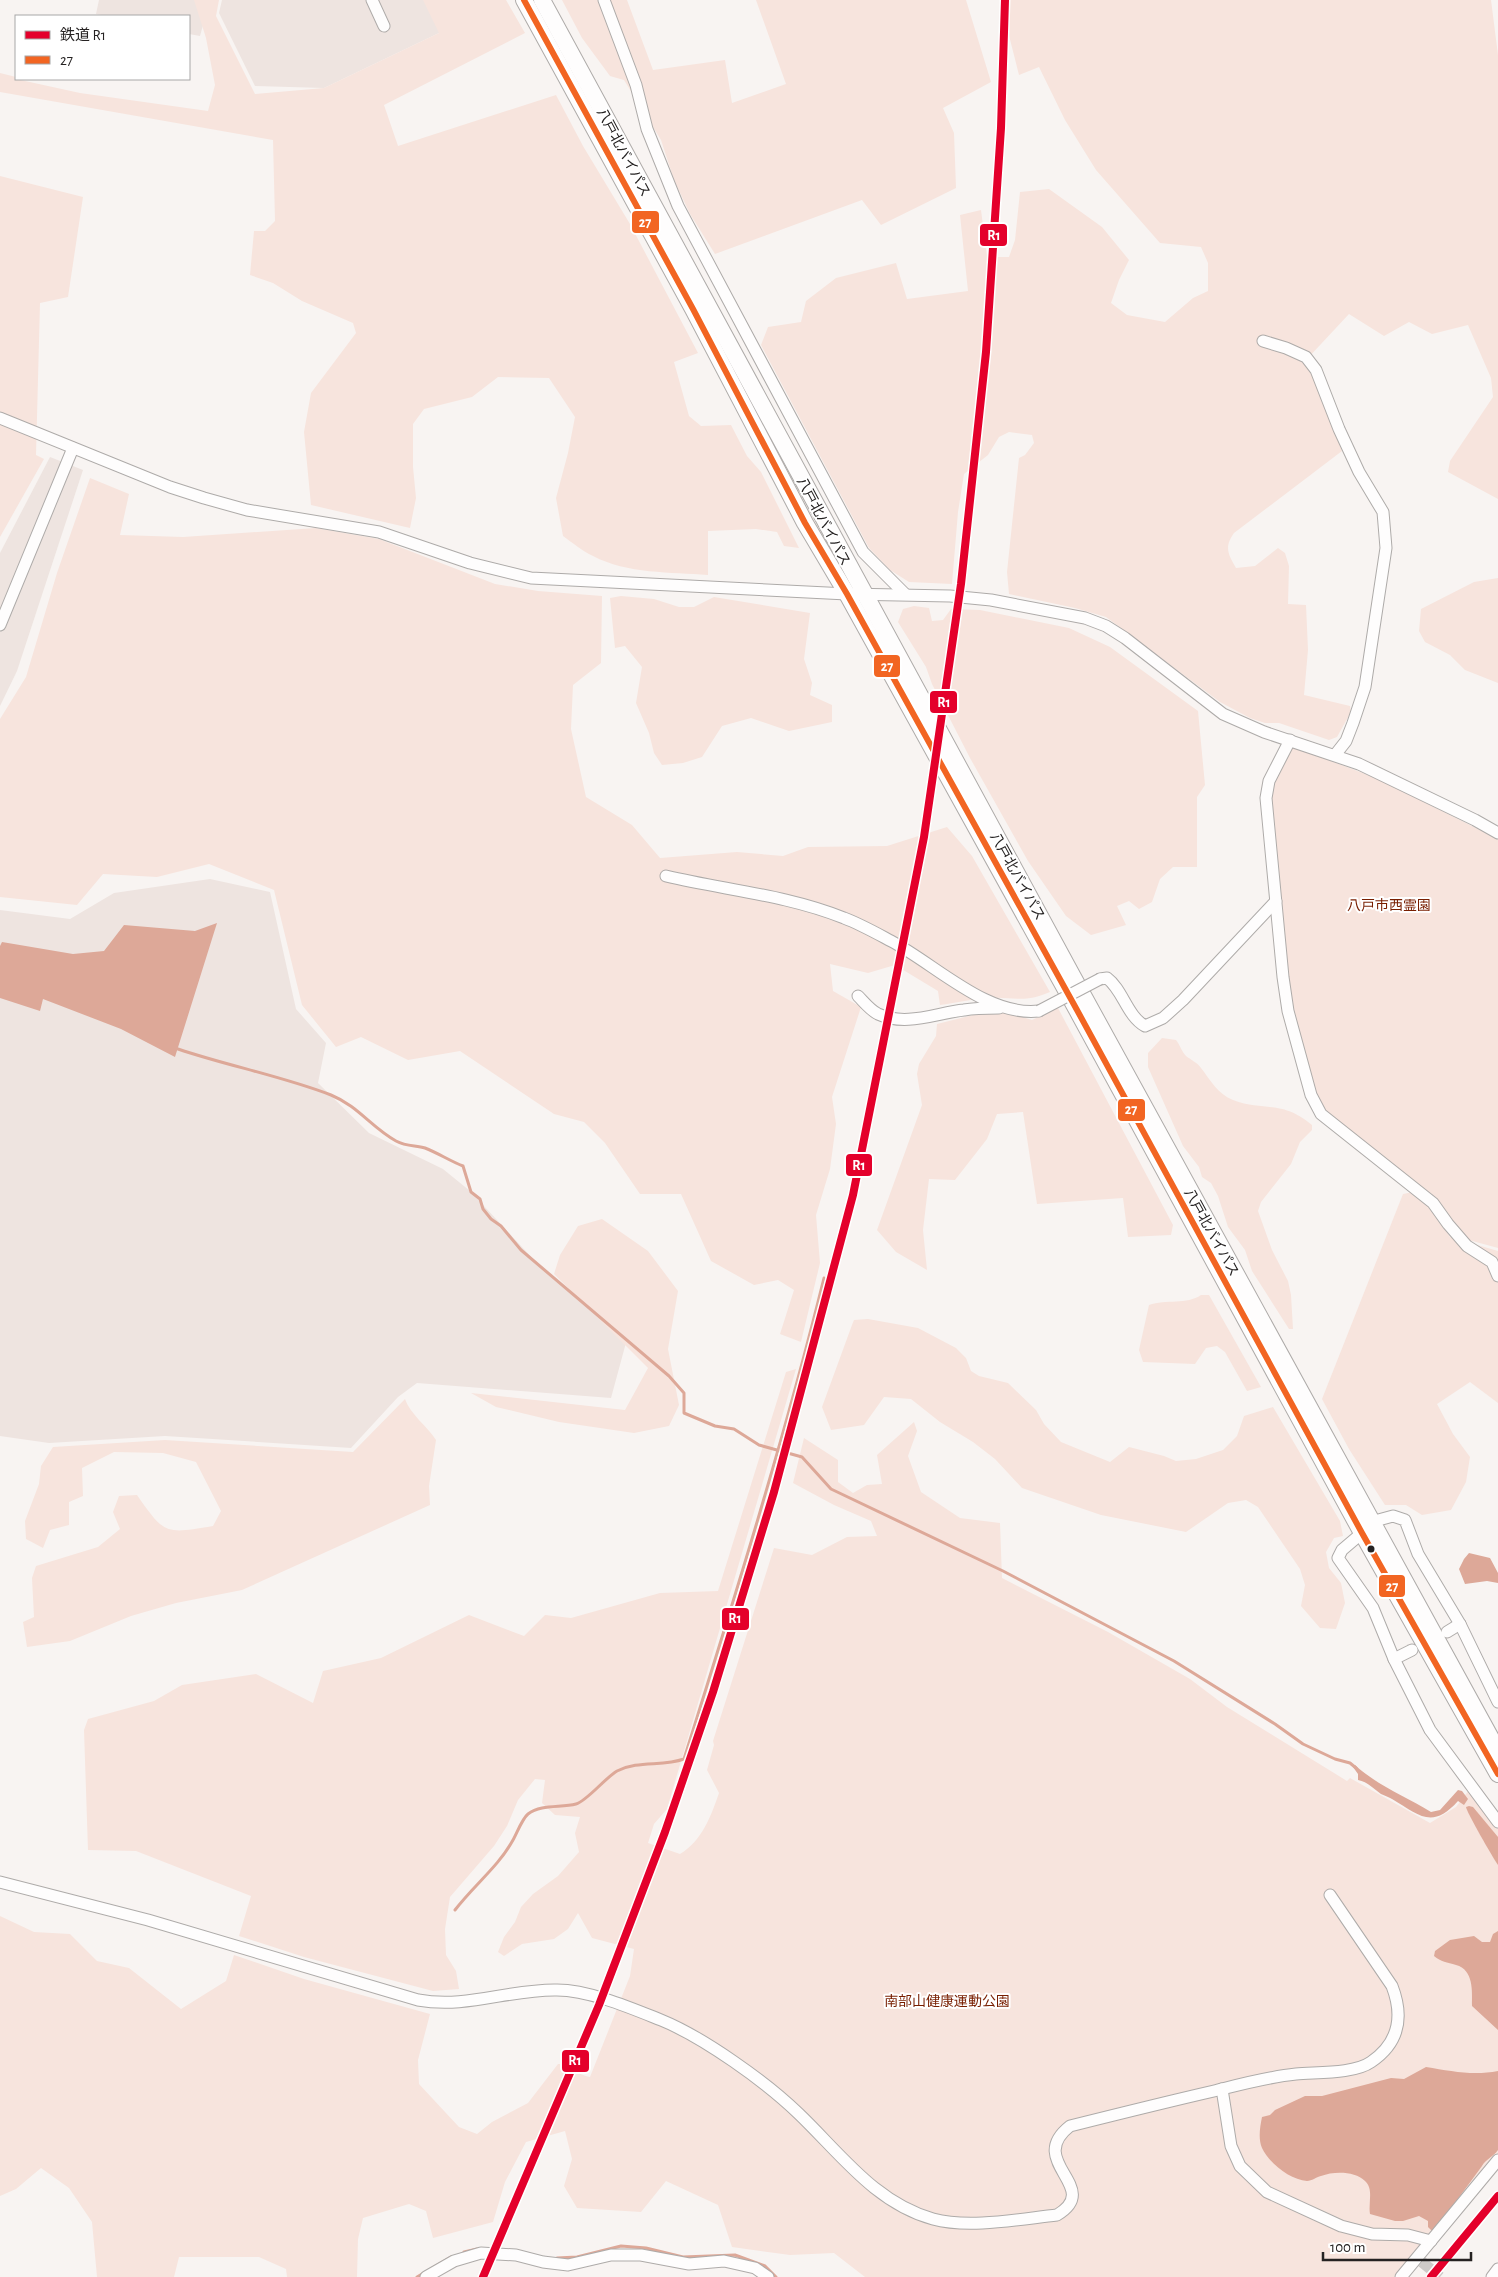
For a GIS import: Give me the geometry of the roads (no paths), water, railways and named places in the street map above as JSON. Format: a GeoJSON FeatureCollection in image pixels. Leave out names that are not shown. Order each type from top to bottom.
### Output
{"type":"FeatureCollection","features":[{"type":"Feature","properties":{"kind":"highway","name":"八戸北バイパス"},"geometry":{"type":"LineString","coordinates":[[524,0],[693,309],[805,523],[847,594],[1366,1527],[1498,1751]]}},
{"type":"Feature","properties":{"kind":"highway","name":"八戸北バイパス"},"geometry":{"type":"LineString","coordinates":[[542,0],[864,594],[1498,1774]]}},
{"type":"Feature","properties":{"kind":"street"},"geometry":{"type":"LineString","coordinates":[[372,0],[384,26]]}},
{"type":"Feature","properties":{"kind":"street"},"geometry":{"type":"LineString","coordinates":[[604,0],[636,85],[647,129],[678,206],[863,552],[905,594]]}},
{"type":"Feature","properties":{"kind":"street"},"geometry":{"type":"LineString","coordinates":[[1263,341],[1306,357],[1316,370],[1339,429],[1359,472],[1383,512],[1386,548],[1365,687],[1354,723],[1346,741],[1335,756]]}},
{"type":"Feature","properties":{"kind":"street"},"geometry":{"type":"LineString","coordinates":[[0,418],[170,487],[204,498],[248,510],[379,532],[470,563],[522,576],[582,582],[979,598],[1085,618],[1106,626],[1125,638],[1223,714],[1249,727],[1335,756],[1392,779],[1498,833]]}},
{"type":"Feature","properties":{"kind":"street"},"geometry":{"type":"LineString","coordinates":[[0,625],[74,448]]}},
{"type":"Feature","properties":{"kind":"street"},"geometry":{"type":"LineString","coordinates":[[1290,740],[1269,781],[1266,798],[1282,977],[1300,1061],[1317,1108],[1344,1133],[1433,1203],[1467,1246],[1492,1262],[1498,1276]]}},
{"type":"Feature","properties":{"kind":"street"},"geometry":{"type":"LineString","coordinates":[[666,876],[798,903],[844,918],[894,942],[992,1004],[1019,1012],[1039,1011],[1100,979],[1107,978],[1114,983],[1138,1022],[1145,1026],[1153,1024],[1183,1000],[1276,900]]}},
{"type":"Feature","properties":{"kind":"street"},"geometry":{"type":"LineString","coordinates":[[858,996],[870,1009],[879,1015],[901,1019],[934,1017],[963,1010],[1006,1008]]}},
{"type":"Feature","properties":{"kind":"street"},"geometry":{"type":"LineString","coordinates":[[1498,1702],[1460,1624],[1418,1554],[1411,1531],[1405,1520],[1393,1516],[1366,1527],[1342,1550],[1338,1558],[1373,1608],[1394,1659],[1430,1730],[1498,1822]]}},
{"type":"Feature","properties":{"kind":"street"},"geometry":{"type":"LineString","coordinates":[[1447,1632],[1460,1624]]}},
{"type":"Feature","properties":{"kind":"street"},"geometry":{"type":"LineString","coordinates":[[1394,1659],[1412,1650]]}},
{"type":"Feature","properties":{"kind":"street"},"geometry":{"type":"LineString","coordinates":[[0,1882],[148,1920],[433,2003],[460,2003],[557,1990],[586,1994],[626,2007],[683,2031],[751,2074],[797,2111],[862,2178],[881,2194],[914,2212],[934,2219],[970,2223],[1057,2215],[1065,2210],[1072,2198],[1071,2185],[1055,2157],[1054,2145],[1059,2134],[1070,2126],[1265,2077],[1351,2069],[1369,2064],[1384,2052],[1393,2039],[1399,2016],[1398,2002],[1392,1986],[1330,1895]]}},
{"type":"Feature","properties":{"kind":"street"},"geometry":{"type":"LineString","coordinates":[[1222,2089],[1231,2146],[1240,2166],[1268,2192],[1341,2226],[1372,2234],[1408,2235],[1431,2241]]}},
{"type":"Feature","properties":{"kind":"street"},"geometry":{"type":"LineString","coordinates":[[1401,2277],[1419,2260],[1431,2241],[1498,2160]]}},
{"type":"Feature","properties":{"kind":"street"},"geometry":{"type":"LineString","coordinates":[[426,2277],[454,2260],[481,2253],[516,2255],[543,2262],[568,2265],[612,2255],[641,2255],[689,2264],[724,2261],[755,2268],[768,2277]]}},
{"type":"Feature","properties":{"kind":"street"},"geometry":{"type":"LineString","coordinates":[[1492,2277],[1498,2269]]}},
{"type":"Feature","properties":{"kind":"waterway"},"geometry":{"type":"LineString","coordinates":[[178,1049],[293,1082],[331,1095],[349,1105],[387,1136],[396,1141],[425,1148],[463,1166],[471,1192],[480,1199],[483,1209],[491,1219],[501,1226],[521,1250],[669,1376],[684,1393],[684,1413],[715,1426],[734,1429],[759,1445],[802,1457],[831,1489],[1003,1571],[1174,1661],[1275,1724],[1303,1744],[1335,1759],[1350,1763],[1356,1768]]}},
{"type":"Feature","properties":{"kind":"waterway"},"geometry":{"type":"LineString","coordinates":[[455,1910],[507,1850],[528,1814],[539,1809],[576,1804],[591,1794],[612,1774],[625,1768],[684,1759],[740,1580],[809,1339],[824,1278]]}},
{"type":"Feature","properties":{"kind":"waterway"},"geometry":{"type":"LineString","coordinates":[[557,2258],[577,2257],[621,2246],[646,2248],[683,2257],[735,2255],[765,2266],[776,2277]]}},
{"type":"Feature","properties":{"kind":"waterway"},"geometry":{"type":"LineString","coordinates":[[464,2252],[477,2249]]}},
{"type":"Feature","properties":{"kind":"waterway"},"geometry":{"type":"LineString","coordinates":[[417,2277],[451,2257]]}},
{"type":"Feature","properties":{"kind":"tunnel"},"geometry":{"type":"LineString","coordinates":[[1422,2262],[1440,2277]]}},
{"type":"Feature","properties":{"kind":"rail line","name":"R1"},"geometry":{"type":"LineString","coordinates":[[483,2277],[599,2005],[665,1832],[713,1692],[774,1492],[853,1195],[924,837],[961,584],[986,352],[1001,128],[1005,0]]}},
{"type":"Feature","properties":{"kind":"rail line","name":"R1"},"geometry":{"type":"LineString","coordinates":[[1431,2277],[1498,2196]]}},
{"type":"Feature","properties":{"kind":"park label","name":"八戸市西霊園"},"geometry":{"type":"Point","coordinates":[1389,905]}},
{"type":"Feature","properties":{"kind":"park label","name":"南部山健康運動公園"},"geometry":{"type":"Point","coordinates":[947,2001]}}]}
